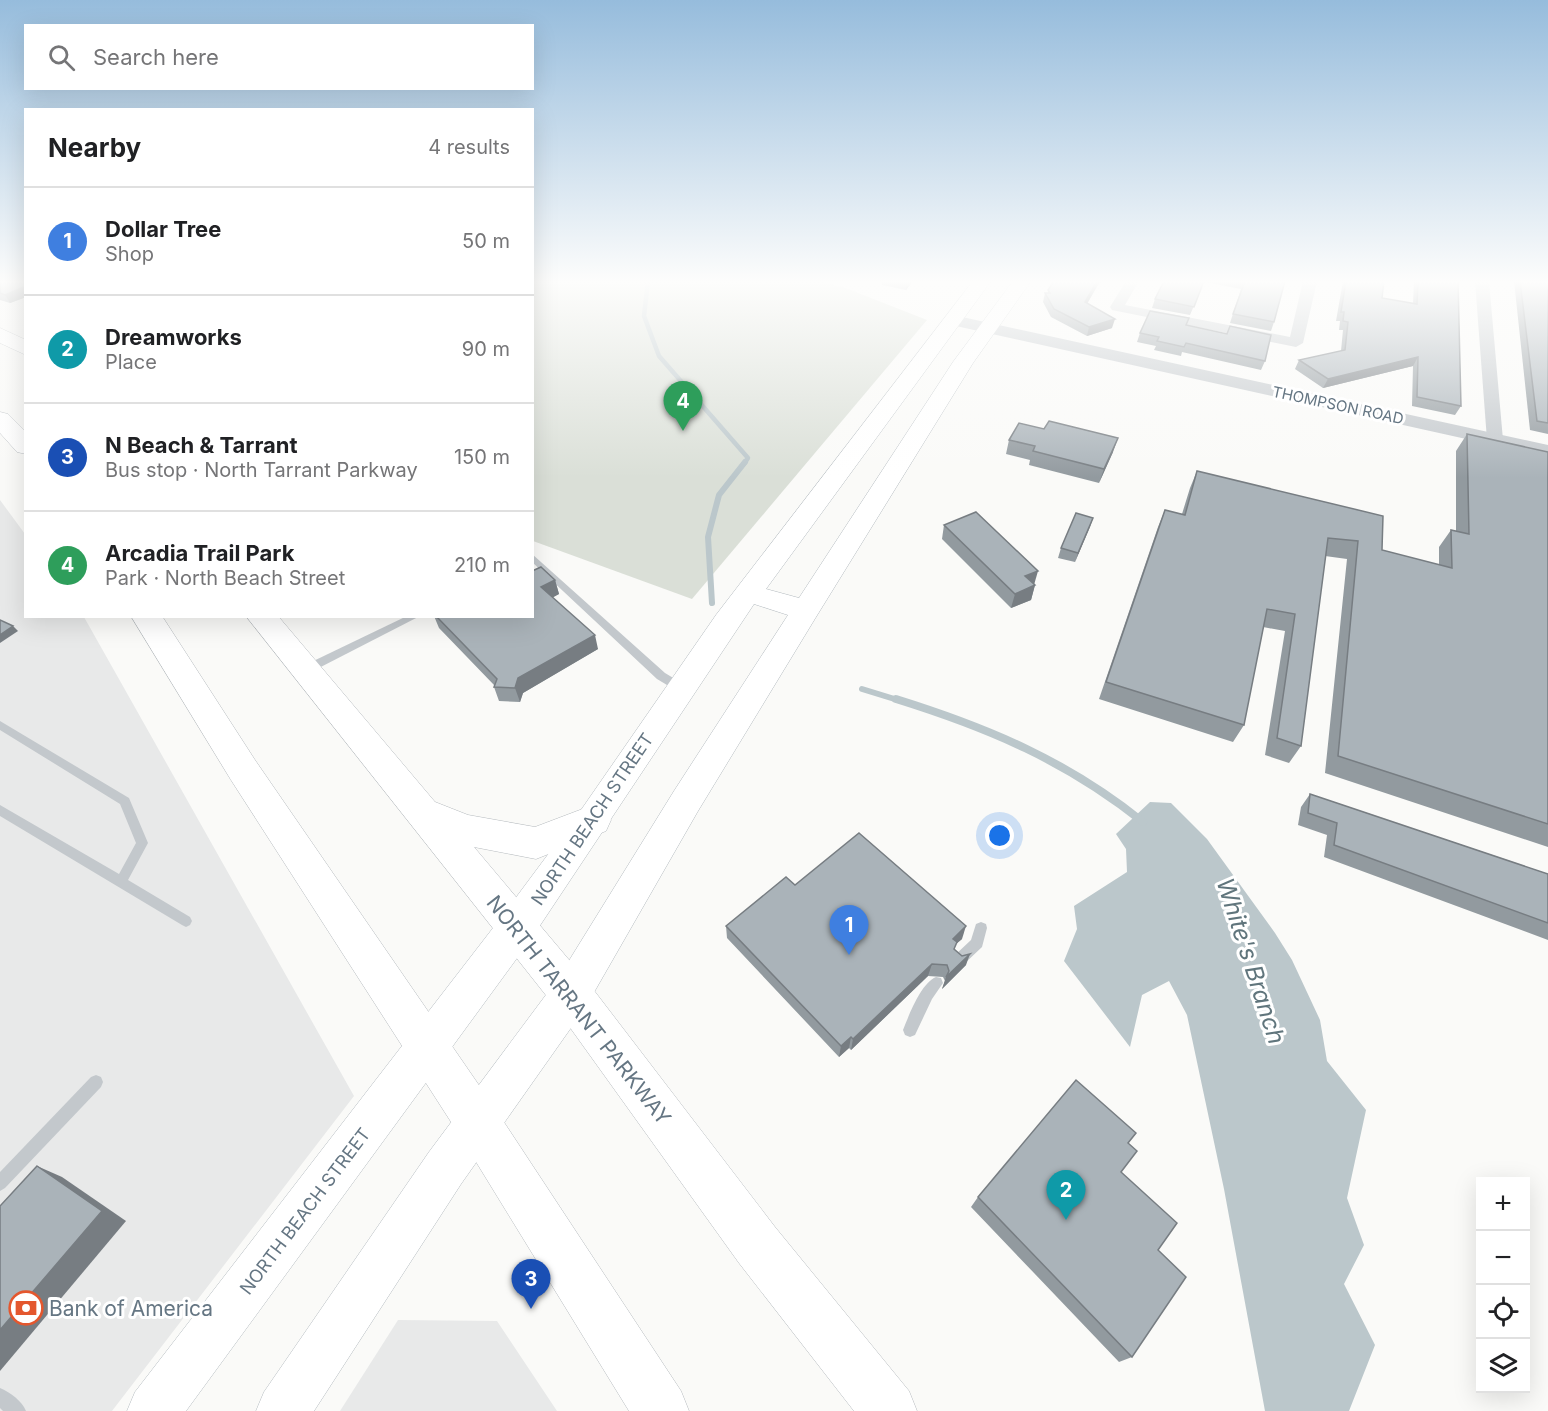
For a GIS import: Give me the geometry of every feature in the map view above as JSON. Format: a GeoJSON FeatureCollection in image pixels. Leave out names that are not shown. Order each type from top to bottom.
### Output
{"type":"FeatureCollection","features":[{"type":"Feature","properties":{"kind":"main road","name":"NORTH BEACH STREET"},"geometry":{"type":"LineString","coordinates":[[154,1411],[517,927],[748,593],[933,347]]}},
{"type":"Feature","properties":{"kind":"main road"},"geometry":{"type":"LineString","coordinates":[[283,1411],[478,1123],[571,994],[686,801],[976,347]]}},
{"type":"Feature","properties":{"kind":"main road"},"geometry":{"type":"LineString","coordinates":[[0,418],[24,446]]}},
{"type":"Feature","properties":{"kind":"main road"},"geometry":{"type":"LineString","coordinates":[[870,431],[913,443]]}},
{"type":"Feature","properties":{"kind":"main road"},"geometry":{"type":"LineString","coordinates":[[748,593],[806,610]]}},
{"type":"Feature","properties":{"kind":"main road"},"geometry":{"type":"LineString","coordinates":[[149,618],[243,770],[478,1123],[661,1411]]}},
{"type":"Feature","properties":{"kind":"main road","name":"NORTH TARRANT PARKWAY"},"geometry":{"type":"LineString","coordinates":[[263,618],[571,994],[757,1245],[889,1411]]}},
{"type":"Feature","properties":{"kind":"main road"},"geometry":{"type":"LineString","coordinates":[[421,811],[465,830],[536,843],[593,820]]}},
{"type":"Feature","properties":{"kind":"street","name":"THOMPSON ROAD"},"geometry":{"type":"LineString","coordinates":[[1073,347],[1548,451]]}},
{"type":"Feature","properties":{"kind":"street"},"geometry":{"type":"LineString","coordinates":[[1487,347],[1495,440]]}},
{"type":"Feature","properties":{"kind":"lane"},"geometry":{"type":"LineString","coordinates":[[534,560],[661,676],[681,688]]}},
{"type":"Feature","properties":{"kind":"lane"},"geometry":{"type":"LineString","coordinates":[[304,670],[412,618]]}},
{"type":"Feature","properties":{"kind":"lane"},"geometry":{"type":"LineString","coordinates":[[0,725],[125,801],[142,843],[121,882]]}},
{"type":"Feature","properties":{"kind":"lane"},"geometry":{"type":"LineString","coordinates":[[0,810],[186,921]]}},
{"type":"Feature","properties":{"kind":"lane"},"geometry":{"type":"LineString","coordinates":[[959,960],[977,943],[981,928]]}},
{"type":"Feature","properties":{"kind":"lane"},"geometry":{"type":"LineString","coordinates":[[910,1030],[927,994],[936,983]]}},
{"type":"Feature","properties":{"kind":"lane"},"geometry":{"type":"LineString","coordinates":[[0,1183],[96,1082]]}},
{"type":"Feature","properties":{"kind":"lane"},"geometry":{"type":"LineString","coordinates":[[0,1397],[16,1411]]}},
{"type":"Feature","properties":{"kind":"shaded area"},"geometry":{"type":"Polygon","coordinates":[[[534,347],[904,347],[692,599],[534,541],[534,347]]]}},
{"type":"Feature","properties":{"kind":"shaded area"},"geometry":{"type":"Polygon","coordinates":[[[0,500],[24,533],[24,618],[85,618],[354,1096],[112,1411],[0,1411],[0,500]]]}},
{"type":"Feature","properties":{"kind":"shaded area"},"geometry":{"type":"Polygon","coordinates":[[[398,1320],[497,1321],[557,1411],[340,1411],[398,1320]]]}},
{"type":"Feature","properties":{"kind":"water"},"geometry":{"type":"Polygon","coordinates":[[[1150,802],[1171,803],[1207,839],[1275,933],[1292,960],[1320,1020],[1327,1061],[1366,1110],[1347,1198],[1364,1245],[1344,1284],[1375,1345],[1349,1411],[1265,1411],[1224,1189],[1187,1015],[1169,981],[1142,995],[1130,1047],[1064,961],[1077,929],[1074,906],[1127,872],[1126,849],[1116,834],[1150,802]]]}},
{"type":"Feature","properties":{"kind":"building"},"geometry":{"type":"Polygon","coordinates":[[[1203,347],[1268,347],[1265,361],[1203,347]]]}},
{"type":"Feature","properties":{"kind":"building"},"geometry":{"type":"Polygon","coordinates":[[[1345,347],[1460,347],[1461,406],[1417,397],[1418,357],[1328,379],[1299,360],[1345,350],[1345,347]]]}},
{"type":"Feature","properties":{"kind":"building"},"geometry":{"type":"Polygon","coordinates":[[[1528,347],[1548,347],[1548,423],[1537,421],[1528,347]]]}},
{"type":"Feature","properties":{"kind":"building"},"geometry":{"type":"Polygon","coordinates":[[[1049,421],[1118,438],[1104,469],[1033,451],[1035,446],[1009,440],[1019,423],[1044,429],[1049,421]]]}},
{"type":"Feature","properties":{"kind":"building"},"geometry":{"type":"Polygon","coordinates":[[[1467,434],[1548,452],[1548,824],[1338,756],[1358,541],[1328,538],[1301,746],[1277,738],[1295,614],[1267,609],[1244,725],[1106,682],[1165,510],[1185,515],[1197,471],[1383,516],[1382,550],[1452,568],[1451,530],[1469,534],[1467,434]]]}},
{"type":"Feature","properties":{"kind":"building"},"geometry":{"type":"Polygon","coordinates":[[[976,512],[1038,571],[1025,576],[1035,585],[1015,594],[944,525],[976,512]]]}},
{"type":"Feature","properties":{"kind":"building"},"geometry":{"type":"Polygon","coordinates":[[[1076,513],[1093,518],[1078,553],[1061,548],[1076,513]]]}},
{"type":"Feature","properties":{"kind":"building"},"geometry":{"type":"Polygon","coordinates":[[[541,567],[555,580],[541,587],[595,635],[518,678],[515,688],[494,687],[497,679],[438,618],[534,618],[534,570],[541,567]]]}},
{"type":"Feature","properties":{"kind":"building"},"geometry":{"type":"Polygon","coordinates":[[[0,620],[13,626],[0,635],[0,620]]]}},
{"type":"Feature","properties":{"kind":"building"},"geometry":{"type":"Polygon","coordinates":[[[1310,794],[1548,874],[1548,923],[1334,845],[1337,823],[1308,813],[1310,794]]]}},
{"type":"Feature","properties":{"kind":"building"},"geometry":{"type":"Polygon","coordinates":[[[859,833],[966,926],[953,939],[957,942],[954,949],[962,956],[970,954],[946,977],[949,971],[947,965],[932,964],[853,1039],[851,1037],[841,1046],[726,926],[786,877],[795,885],[859,833]]]}},
{"type":"Feature","properties":{"kind":"building"},"geometry":{"type":"Polygon","coordinates":[[[1076,1080],[1136,1133],[1128,1143],[1137,1151],[1121,1172],[1177,1223],[1158,1250],[1186,1277],[1132,1357],[978,1197],[1076,1080]]]}},
{"type":"Feature","properties":{"kind":"building"},"geometry":{"type":"Polygon","coordinates":[[[37,1166],[102,1211],[0,1330],[0,1206],[37,1166]]]}},
{"type":"Feature","properties":{"kind":"waterway","name":"White's Branch"},"geometry":{"type":"LineString","coordinates":[[656,347],[659,356],[748,458],[744,464]]}},
{"type":"Feature","properties":{"kind":"waterway","name":"White's Branch"},"geometry":{"type":"LineString","coordinates":[[712,603],[708,537],[719,495],[745,462]]}},
{"type":"Feature","properties":{"kind":"waterway","name":"White's Branch"},"geometry":{"type":"LineString","coordinates":[[862,689],[901,701]]}},
{"type":"Feature","properties":{"kind":"waterway","name":"White's Branch"},"geometry":{"type":"LineString","coordinates":[[896,699],[963,722],[1026,748],[1085,781],[1143,822]]}},
{"type":"Feature","properties":{"kind":"place","name":"Arcadia Trail Park"},"geometry":{"type":"Point","coordinates":[683,431]}},
{"type":"Feature","properties":{"kind":"place","name":"Dollar Tree"},"geometry":{"type":"Point","coordinates":[849,955]}},
{"type":"Feature","properties":{"kind":"place","name":"Dreamworks"},"geometry":{"type":"Point","coordinates":[1066,1220]}},
{"type":"Feature","properties":{"kind":"place","name":"Bank of America"},"geometry":{"type":"Point","coordinates":[26,1308]}},
{"type":"Feature","properties":{"kind":"place","name":"N Beach & Tarrant"},"geometry":{"type":"Point","coordinates":[531,1309]}}]}
